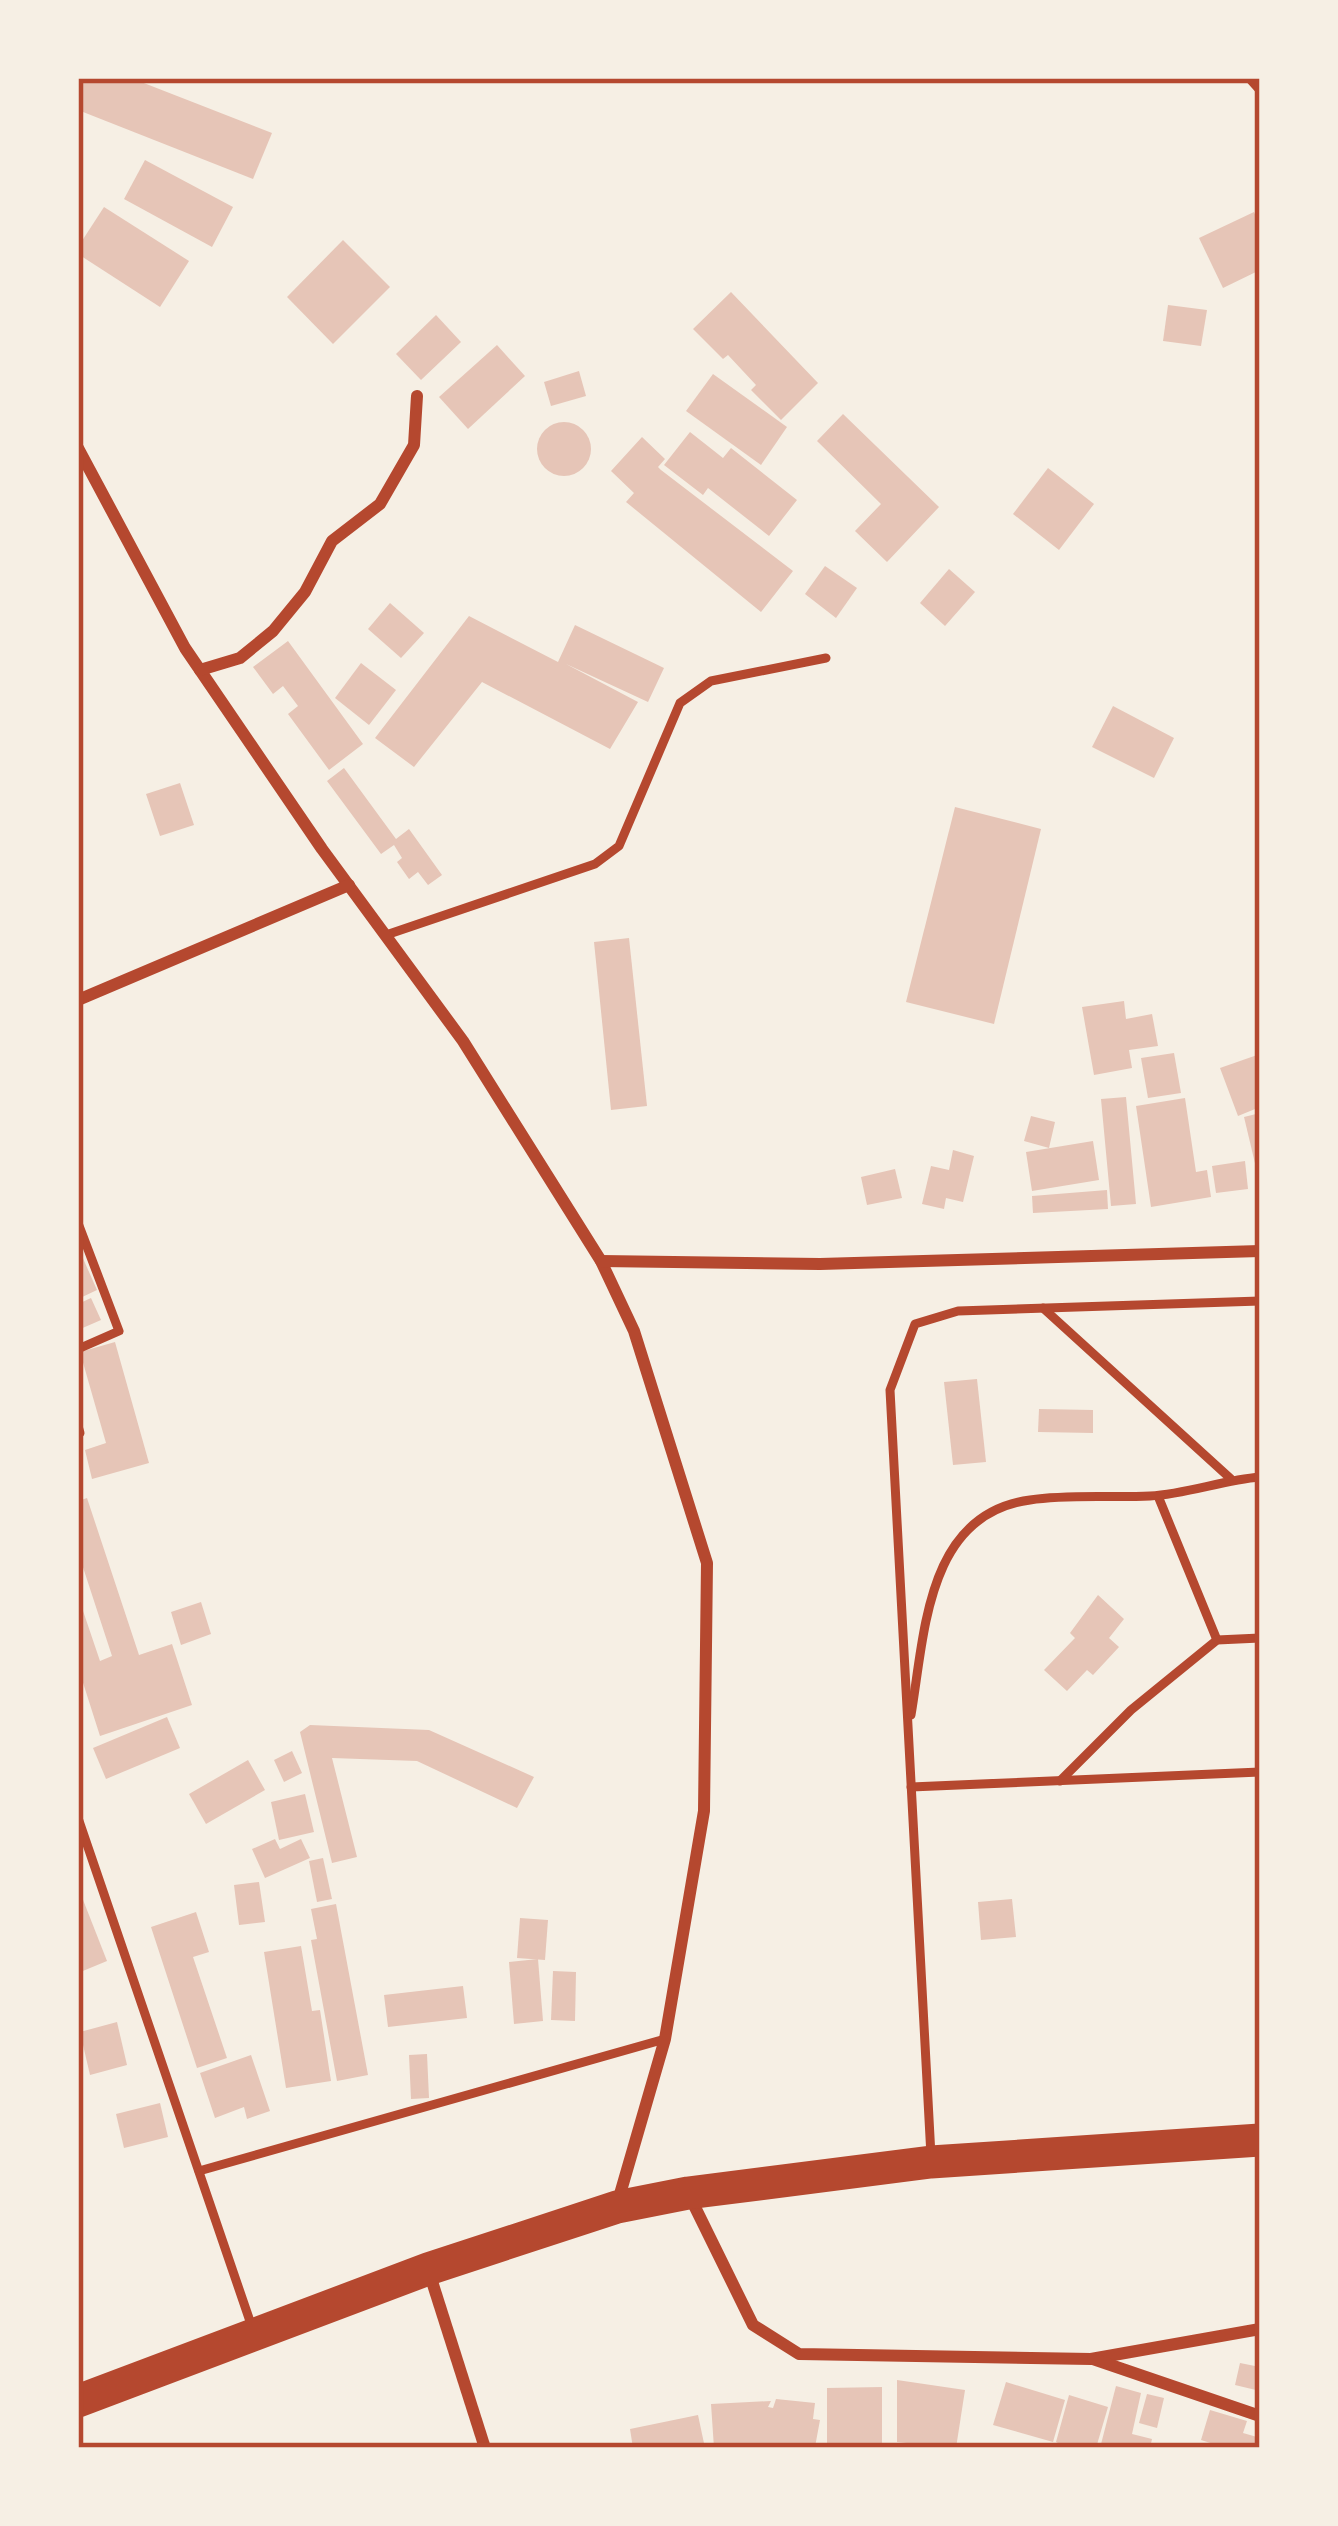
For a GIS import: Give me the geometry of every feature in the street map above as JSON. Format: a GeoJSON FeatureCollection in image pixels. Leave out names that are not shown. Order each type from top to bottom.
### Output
{"type":"FeatureCollection","features":[{"type":"Feature","properties":{"kind":"highway"},"geometry":{"type":"LineString","coordinates":[[78,2401],[428,2270],[616,2207],[688,2193],[931,2162],[1260,2140]]}},
{"type":"Feature","properties":{"kind":"street"},"geometry":{"type":"LineString","coordinates":[[1251,78],[1260,88]]}},
{"type":"Feature","properties":{"kind":"street"},"geometry":{"type":"LineString","coordinates":[[200,670],[240,658],[273,631],[305,592],[332,542],[380,504],[414,446],[417,397]]}},
{"type":"Feature","properties":{"kind":"street"},"geometry":{"type":"LineString","coordinates":[[78,448],[200,670],[463,1041],[601,1262],[634,1331],[707,1562],[704,1810],[665,2039],[616,2207]]}},
{"type":"Feature","properties":{"kind":"street"},"geometry":{"type":"LineString","coordinates":[[78,1000],[349,886]]}},
{"type":"Feature","properties":{"kind":"street"},"geometry":{"type":"LineString","coordinates":[[601,1262],[820,1264],[1260,1251]]}},
{"type":"Feature","properties":{"kind":"street"},"geometry":{"type":"LineString","coordinates":[[688,2193],[753,2325],[799,2354],[1091,2359],[1260,2329]]}},
{"type":"Feature","properties":{"kind":"street"},"geometry":{"type":"LineString","coordinates":[[428,2270],[484,2448]]}},
{"type":"Feature","properties":{"kind":"street"},"geometry":{"type":"LineString","coordinates":[[1091,2359],[1260,2416]]}},
{"type":"Feature","properties":{"kind":"lane"},"geometry":{"type":"LineString","coordinates":[[386,935],[595,865],[619,846],[680,703],[711,681],[826,658]]}},
{"type":"Feature","properties":{"kind":"lane"},"geometry":{"type":"LineString","coordinates":[[78,1223],[119,1330],[78,1349]]}},
{"type":"Feature","properties":{"kind":"lane"},"geometry":{"type":"LineString","coordinates":[[931,2162],[890,1390],[915,1324],[958,1310],[1260,1301]]}},
{"type":"Feature","properties":{"kind":"lane"},"geometry":{"type":"LineString","coordinates":[[1042,1308],[1231,1479]]}},
{"type":"Feature","properties":{"kind":"lane"},"geometry":{"type":"LineString","coordinates":[[908,1732],[929,1607],[948,1550],[982,1514],[1028,1500],[1158,1496],[1231,1479],[1260,1478]]}},
{"type":"Feature","properties":{"kind":"lane"},"geometry":{"type":"LineString","coordinates":[[1158,1496],[1217,1640]]}},
{"type":"Feature","properties":{"kind":"lane"},"geometry":{"type":"LineString","coordinates":[[1060,1780],[1131,1710],[1217,1640],[1260,1638]]}},
{"type":"Feature","properties":{"kind":"lane"},"geometry":{"type":"LineString","coordinates":[[911,1787],[1260,1772]]}},
{"type":"Feature","properties":{"kind":"lane"},"geometry":{"type":"LineString","coordinates":[[78,1818],[254,2335]]}},
{"type":"Feature","properties":{"kind":"lane"},"geometry":{"type":"LineString","coordinates":[[199,2171],[665,2039]]}},
{"type":"Feature","properties":{"kind":"building"},"geometry":{"type":"Polygon","coordinates":[[[78,78],[131,78],[272,133],[253,179],[78,110],[78,78]]]}},
{"type":"Feature","properties":{"kind":"building"},"geometry":{"type":"Polygon","coordinates":[[[145,160],[233,207],[212,247],[124,199],[145,160]]]}},
{"type":"Feature","properties":{"kind":"building"},"geometry":{"type":"Polygon","coordinates":[[[104,207],[189,261],[160,307],[78,254],[104,207]]]}},
{"type":"Feature","properties":{"kind":"building"},"geometry":{"type":"Polygon","coordinates":[[[1254,212],[1260,225],[1260,270],[1223,288],[1199,238],[1254,212]]]}},
{"type":"Feature","properties":{"kind":"building"},"geometry":{"type":"Polygon","coordinates":[[[343,240],[390,287],[333,344],[287,297],[343,240]]]}},
{"type":"Feature","properties":{"kind":"building"},"geometry":{"type":"Polygon","coordinates":[[[731,292],[818,383],[781,420],[751,390],[756,385],[728,355],[723,359],[693,329],[731,292]]]}},
{"type":"Feature","properties":{"kind":"building"},"geometry":{"type":"Polygon","coordinates":[[[1168,305],[1207,310],[1201,346],[1163,341],[1168,305]]]}},
{"type":"Feature","properties":{"kind":"building"},"geometry":{"type":"Polygon","coordinates":[[[436,315],[461,342],[421,380],[396,354],[436,315]]]}},
{"type":"Feature","properties":{"kind":"building"},"geometry":{"type":"Polygon","coordinates":[[[497,345],[525,376],[468,429],[439,397],[497,345]]]}},
{"type":"Feature","properties":{"kind":"building"},"geometry":{"type":"Polygon","coordinates":[[[579,371],[586,396],[551,406],[544,382],[579,371]]]}},
{"type":"Feature","properties":{"kind":"building"},"geometry":{"type":"Polygon","coordinates":[[[713,374],[787,427],[761,465],[686,411],[713,374]]]}},
{"type":"Feature","properties":{"kind":"building"},"geometry":{"type":"Polygon","coordinates":[[[843,414],[939,507],[887,562],[855,531],[881,504],[817,441],[843,414]]]}},
{"type":"Feature","properties":{"kind":"building"},"geometry":{"type":"Polygon","coordinates":[[[564,422],[583,430],[591,449],[583,468],[564,476],[545,468],[537,449],[545,430],[564,422]]]}},
{"type":"Feature","properties":{"kind":"building"},"geometry":{"type":"Polygon","coordinates":[[[690,432],[723,458],[731,448],[797,500],[769,536],[708,488],[703,495],[664,465],[690,432]]]}},
{"type":"Feature","properties":{"kind":"building"},"geometry":{"type":"Polygon","coordinates":[[[642,437],[665,459],[658,467],[661,470],[793,571],[761,612],[626,502],[634,493],[611,471],[642,437]]]}},
{"type":"Feature","properties":{"kind":"building"},"geometry":{"type":"Polygon","coordinates":[[[1048,468],[1094,504],[1059,550],[1013,514],[1048,468]]]}},
{"type":"Feature","properties":{"kind":"building"},"geometry":{"type":"Polygon","coordinates":[[[825,566],[857,588],[836,618],[805,594],[825,566]]]}},
{"type":"Feature","properties":{"kind":"building"},"geometry":{"type":"Polygon","coordinates":[[[949,569],[975,592],[945,626],[920,603],[949,569]]]}},
{"type":"Feature","properties":{"kind":"building"},"geometry":{"type":"Polygon","coordinates":[[[390,603],[424,633],[401,658],[368,629],[390,603]]]}},
{"type":"Feature","properties":{"kind":"building"},"geometry":{"type":"Polygon","coordinates":[[[469,616],[558,662],[575,625],[664,668],[648,702],[566,664],[638,702],[610,749],[482,682],[414,767],[375,738],[469,616]]]}},
{"type":"Feature","properties":{"kind":"building"},"geometry":{"type":"Polygon","coordinates":[[[288,641],[363,744],[329,770],[288,714],[298,706],[283,686],[273,694],[253,667],[288,641]]]}},
{"type":"Feature","properties":{"kind":"building"},"geometry":{"type":"Polygon","coordinates":[[[361,663],[396,690],[369,725],[335,698],[361,663]]]}},
{"type":"Feature","properties":{"kind":"building"},"geometry":{"type":"Polygon","coordinates":[[[1113,706],[1174,738],[1154,778],[1092,747],[1113,706]]]}},
{"type":"Feature","properties":{"kind":"building"},"geometry":{"type":"Polygon","coordinates":[[[344,768],[396,839],[409,829],[442,875],[428,885],[418,872],[409,879],[397,862],[402,858],[394,845],[381,854],[327,781],[344,768]]]}},
{"type":"Feature","properties":{"kind":"building"},"geometry":{"type":"Polygon","coordinates":[[[180,783],[194,825],[160,836],[146,794],[180,783]]]}},
{"type":"Feature","properties":{"kind":"building"},"geometry":{"type":"Polygon","coordinates":[[[955,807],[1041,829],[994,1024],[906,1002],[955,807]]]}},
{"type":"Feature","properties":{"kind":"building"},"geometry":{"type":"Polygon","coordinates":[[[629,938],[647,1106],[611,1110],[594,942],[629,938]]]}},
{"type":"Feature","properties":{"kind":"building"},"geometry":{"type":"Polygon","coordinates":[[[1124,1001],[1126,1019],[1152,1014],[1158,1046],[1129,1050],[1132,1068],[1094,1075],[1082,1007],[1124,1001]]]}},
{"type":"Feature","properties":{"kind":"building"},"geometry":{"type":"Polygon","coordinates":[[[1174,1053],[1181,1093],[1148,1098],[1141,1058],[1174,1053]]]}},
{"type":"Feature","properties":{"kind":"building"},"geometry":{"type":"Polygon","coordinates":[[[1260,1054],[1260,1107],[1238,1116],[1220,1068],[1260,1054]]]}},
{"type":"Feature","properties":{"kind":"building"},"geometry":{"type":"Polygon","coordinates":[[[1126,1097],[1136,1204],[1111,1206],[1101,1099],[1126,1097]]]}},
{"type":"Feature","properties":{"kind":"building"},"geometry":{"type":"Polygon","coordinates":[[[1185,1098],[1196,1172],[1207,1170],[1211,1197],[1151,1207],[1136,1106],[1185,1098]]]}},
{"type":"Feature","properties":{"kind":"building"},"geometry":{"type":"Polygon","coordinates":[[[1260,1113],[1260,1176],[1258,1176],[1244,1117],[1260,1113]]]}},
{"type":"Feature","properties":{"kind":"building"},"geometry":{"type":"Polygon","coordinates":[[[1031,1116],[1055,1122],[1049,1148],[1024,1141],[1031,1116]]]}},
{"type":"Feature","properties":{"kind":"building"},"geometry":{"type":"Polygon","coordinates":[[[1093,1141],[1099,1180],[1032,1191],[1026,1152],[1093,1141]]]}},
{"type":"Feature","properties":{"kind":"building"},"geometry":{"type":"Polygon","coordinates":[[[953,1150],[974,1156],[963,1202],[946,1198],[944,1209],[922,1204],[931,1166],[949,1170],[953,1150]]]}},
{"type":"Feature","properties":{"kind":"building"},"geometry":{"type":"Polygon","coordinates":[[[1245,1161],[1248,1189],[1216,1193],[1212,1166],[1245,1161]]]}},
{"type":"Feature","properties":{"kind":"building"},"geometry":{"type":"Polygon","coordinates":[[[895,1169],[902,1198],[867,1205],[861,1177],[895,1169]]]}},
{"type":"Feature","properties":{"kind":"building"},"geometry":{"type":"Polygon","coordinates":[[[1107,1190],[1108,1209],[1033,1213],[1032,1196],[1107,1190]]]}},
{"type":"Feature","properties":{"kind":"building"},"geometry":{"type":"Polygon","coordinates":[[[78,1247],[97,1290],[78,1299],[78,1247]]]}},
{"type":"Feature","properties":{"kind":"building"},"geometry":{"type":"Polygon","coordinates":[[[91,1298],[101,1320],[78,1330],[78,1304],[91,1298]]]}},
{"type":"Feature","properties":{"kind":"building"},"geometry":{"type":"Polygon","coordinates":[[[115,1342],[149,1463],[92,1479],[85,1450],[106,1443],[80,1352],[115,1342]]]}},
{"type":"Feature","properties":{"kind":"building"},"geometry":{"type":"Polygon","coordinates":[[[977,1379],[986,1462],[953,1465],[944,1382],[977,1379]]]}},
{"type":"Feature","properties":{"kind":"building"},"geometry":{"type":"Polygon","coordinates":[[[1039,1409],[1093,1410],[1093,1433],[1038,1432],[1039,1409]]]}},
{"type":"Feature","properties":{"kind":"building"},"geometry":{"type":"Polygon","coordinates":[[[87,1498],[139,1655],[172,1644],[192,1705],[100,1736],[78,1667],[78,1596],[100,1661],[112,1656],[78,1552],[78,1501],[87,1498]]]}},
{"type":"Feature","properties":{"kind":"building"},"geometry":{"type":"Polygon","coordinates":[[[1098,1595],[1124,1619],[1109,1638],[1119,1647],[1093,1675],[1087,1670],[1067,1691],[1044,1670],[1075,1638],[1070,1633],[1098,1595]]]}},
{"type":"Feature","properties":{"kind":"building"},"geometry":{"type":"Polygon","coordinates":[[[201,1602],[211,1634],[181,1645],[171,1612],[201,1602]]]}},
{"type":"Feature","properties":{"kind":"building"},"geometry":{"type":"Polygon","coordinates":[[[167,1717],[180,1748],[106,1779],[93,1748],[167,1717]]]}},
{"type":"Feature","properties":{"kind":"building"},"geometry":{"type":"Polygon","coordinates":[[[310,1725],[429,1730],[534,1777],[517,1808],[417,1761],[332,1758],[357,1857],[332,1863],[300,1732],[310,1725]]]}},
{"type":"Feature","properties":{"kind":"building"},"geometry":{"type":"Polygon","coordinates":[[[292,1751],[302,1773],[284,1782],[274,1760],[292,1751]]]}},
{"type":"Feature","properties":{"kind":"building"},"geometry":{"type":"Polygon","coordinates":[[[248,1760],[265,1790],[206,1824],[189,1794],[248,1760]]]}},
{"type":"Feature","properties":{"kind":"building"},"geometry":{"type":"Polygon","coordinates":[[[305,1794],[314,1832],[279,1840],[271,1802],[305,1794]]]}},
{"type":"Feature","properties":{"kind":"building"},"geometry":{"type":"Polygon","coordinates":[[[275,1839],[280,1849],[301,1839],[310,1858],[265,1878],[252,1849],[275,1839]]]}},
{"type":"Feature","properties":{"kind":"building"},"geometry":{"type":"Polygon","coordinates":[[[323,1858],[332,1899],[317,1902],[309,1861],[323,1858]]]}},
{"type":"Feature","properties":{"kind":"building"},"geometry":{"type":"Polygon","coordinates":[[[259,1882],[265,1922],[239,1925],[234,1885],[259,1882]]]}},
{"type":"Feature","properties":{"kind":"building"},"geometry":{"type":"Polygon","coordinates":[[[78,1887],[107,1961],[78,1973],[78,1887]]]}},
{"type":"Feature","properties":{"kind":"building"},"geometry":{"type":"Polygon","coordinates":[[[1012,1899],[1016,1937],[981,1940],[978,1902],[1012,1899]]]}},
{"type":"Feature","properties":{"kind":"building"},"geometry":{"type":"Polygon","coordinates":[[[336,1904],[368,2075],[337,2081],[311,1940],[317,1939],[311,1909],[336,1904]]]}},
{"type":"Feature","properties":{"kind":"building"},"geometry":{"type":"Polygon","coordinates":[[[196,1912],[209,1952],[193,1957],[227,2058],[197,2068],[151,1927],[196,1912]]]}},
{"type":"Feature","properties":{"kind":"building"},"geometry":{"type":"Polygon","coordinates":[[[520,1918],[548,1920],[545,1960],[517,1958],[520,1918]]]}},
{"type":"Feature","properties":{"kind":"building"},"geometry":{"type":"Polygon","coordinates":[[[301,1946],[312,2011],[320,2010],[331,2081],[286,2088],[264,1952],[301,1946]]]}},
{"type":"Feature","properties":{"kind":"building"},"geometry":{"type":"Polygon","coordinates":[[[538,1959],[543,2021],[514,2024],[509,1962],[538,1959]]]}},
{"type":"Feature","properties":{"kind":"building"},"geometry":{"type":"Polygon","coordinates":[[[553,1971],[576,1972],[575,2021],[551,2020],[553,1971]]]}},
{"type":"Feature","properties":{"kind":"building"},"geometry":{"type":"Polygon","coordinates":[[[463,1986],[467,2018],[388,2027],[384,1995],[463,1986]]]}},
{"type":"Feature","properties":{"kind":"building"},"geometry":{"type":"Polygon","coordinates":[[[117,2022],[127,2065],[90,2075],[80,2032],[117,2022]]]}},
{"type":"Feature","properties":{"kind":"building"},"geometry":{"type":"Polygon","coordinates":[[[427,2054],[429,2098],[411,2099],[409,2055],[427,2054]]]}},
{"type":"Feature","properties":{"kind":"building"},"geometry":{"type":"Polygon","coordinates":[[[251,2055],[270,2111],[247,2119],[244,2107],[215,2118],[200,2073],[251,2055]]]}},
{"type":"Feature","properties":{"kind":"building"},"geometry":{"type":"Polygon","coordinates":[[[160,2103],[168,2137],[124,2148],[116,2114],[160,2103]]]}},
{"type":"Feature","properties":{"kind":"building"},"geometry":{"type":"Polygon","coordinates":[[[1240,2363],[1260,2367],[1260,2391],[1235,2385],[1240,2363]]]}},
{"type":"Feature","properties":{"kind":"building"},"geometry":{"type":"Polygon","coordinates":[[[897,2380],[965,2390],[956,2448],[897,2442],[897,2380]]]}},
{"type":"Feature","properties":{"kind":"building"},"geometry":{"type":"Polygon","coordinates":[[[1006,2382],[1065,2400],[1053,2442],[993,2425],[1006,2382]]]}},
{"type":"Feature","properties":{"kind":"building"},"geometry":{"type":"Polygon","coordinates":[[[1116,2386],[1141,2393],[1132,2434],[1152,2439],[1150,2448],[1100,2448],[1116,2386]]]}},
{"type":"Feature","properties":{"kind":"building"},"geometry":{"type":"Polygon","coordinates":[[[882,2387],[882,2448],[827,2448],[827,2388],[882,2387]]]}},
{"type":"Feature","properties":{"kind":"building"},"geometry":{"type":"Polygon","coordinates":[[[1147,2394],[1164,2398],[1157,2428],[1139,2423],[1147,2394]]]}},
{"type":"Feature","properties":{"kind":"building"},"geometry":{"type":"Polygon","coordinates":[[[1069,2395],[1108,2407],[1096,2448],[1068,2448],[1056,2442],[1069,2395]]]}},
{"type":"Feature","properties":{"kind":"building"},"geometry":{"type":"Polygon","coordinates":[[[776,2399],[815,2403],[813,2419],[820,2420],[815,2447],[714,2448],[711,2404],[771,2401],[768,2407],[773,2408],[776,2399]]]}},
{"type":"Feature","properties":{"kind":"building"},"geometry":{"type":"Polygon","coordinates":[[[1210,2410],[1247,2421],[1243,2433],[1257,2437],[1254,2448],[1226,2448],[1201,2440],[1210,2410]]]}},
{"type":"Feature","properties":{"kind":"building"},"geometry":{"type":"Polygon","coordinates":[[[698,2415],[705,2448],[633,2448],[630,2429],[698,2415]]]}}]}
